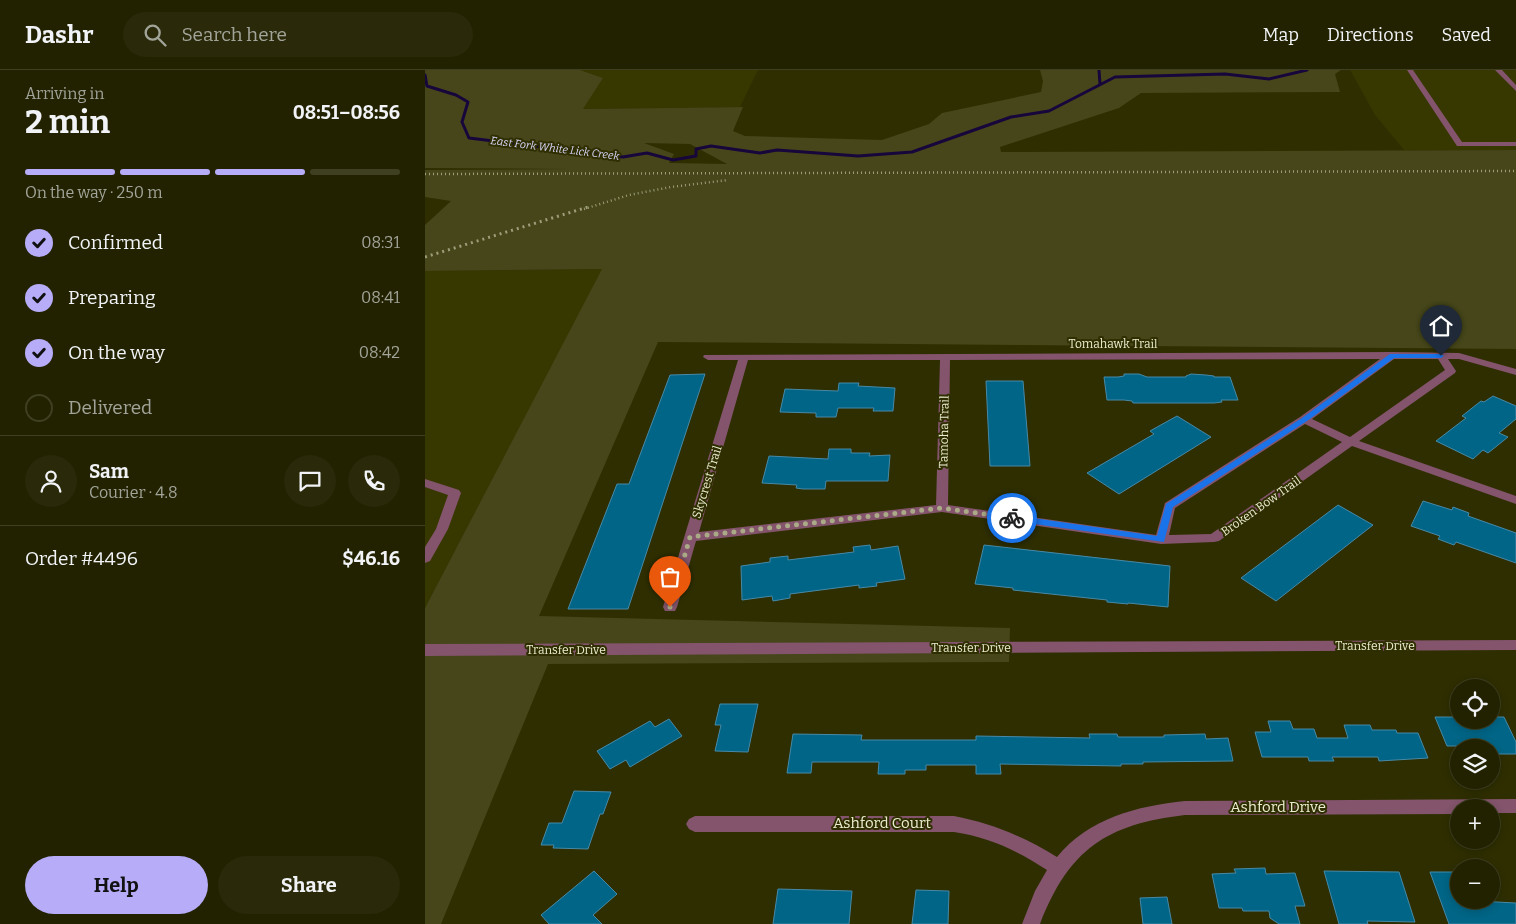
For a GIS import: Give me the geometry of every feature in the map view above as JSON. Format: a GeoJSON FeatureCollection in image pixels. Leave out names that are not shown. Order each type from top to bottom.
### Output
{"type":"FeatureCollection","features":[{"type":"Feature","properties":{"kind":"street"},"geometry":{"type":"LineString","coordinates":[[1410,70],[1459,144],[1516,144]]}},
{"type":"Feature","properties":{"kind":"street"},"geometry":{"type":"LineString","coordinates":[[1498,70],[1516,89]]}},
{"type":"Feature","properties":{"kind":"street","name":"Tamoha Trail"},"geometry":{"type":"LineString","coordinates":[[942,508],[945,356]]}},
{"type":"Feature","properties":{"kind":"street"},"geometry":{"type":"LineString","coordinates":[[1161,540],[1169,506],[1304,419],[1393,356]]}},
{"type":"Feature","properties":{"kind":"street","name":"Broken Bow Trail"},"geometry":{"type":"LineString","coordinates":[[690,537],[942,508],[1161,540],[1214,538],[1451,371],[1441,356]]}},
{"type":"Feature","properties":{"kind":"street","name":"Tomahawk Trail"},"geometry":{"type":"LineString","coordinates":[[708,357],[1459,356],[1516,372]]}},
{"type":"Feature","properties":{"kind":"street","name":"Skycrest Trail"},"geometry":{"type":"LineString","coordinates":[[670,607],[744,357]]}},
{"type":"Feature","properties":{"kind":"street"},"geometry":{"type":"LineString","coordinates":[[1304,419],[1351,442],[1516,500]]}},
{"type":"Feature","properties":{"kind":"street"},"geometry":{"type":"LineString","coordinates":[[425,483],[455,493],[442,529],[425,558]]}},
{"type":"Feature","properties":{"kind":"street","name":"Transfer Drive"},"geometry":{"type":"LineString","coordinates":[[425,650],[1516,645]]}},
{"type":"Feature","properties":{"kind":"street","name":"Ashford Drive"},"geometry":{"type":"LineString","coordinates":[[1031,924],[1041,894],[1059,867],[1081,843],[1105,828],[1129,817],[1174,808],[1516,806]]}},
{"type":"Feature","properties":{"kind":"street","name":"Ashford Court"},"geometry":{"type":"LineString","coordinates":[[695,824],[954,824],[977,827],[1006,837],[1020,843],[1059,867]]}},
{"type":"Feature","properties":{"kind":"shaded area"},"geometry":{"type":"Polygon","coordinates":[[[425,70],[580,70],[603,78],[583,109],[743,107],[733,131],[745,136],[882,140],[929,124],[942,113],[1041,92],[1043,81],[1040,70],[1341,70],[1335,74],[1340,92],[1141,93],[1119,108],[1000,147],[1001,152],[1516,150],[1516,349],[658,342],[539,616],[1010,628],[1009,662],[548,664],[441,924],[425,924],[425,608],[602,269],[425,271],[425,225],[451,201],[425,197],[425,170],[569,169],[425,168],[425,70]],[[644,143],[674,154],[669,163],[727,164],[690,144],[644,143]]]}},
{"type":"Feature","properties":{"kind":"shaded area"},"geometry":{"type":"Polygon","coordinates":[[[580,70],[758,70],[740,107],[582,109],[603,78],[580,70]]]}},
{"type":"Feature","properties":{"kind":"shaded area"},"geometry":{"type":"Polygon","coordinates":[[[1350,70],[1516,70],[1516,150],[1404,150],[1375,115],[1350,70]]]}},
{"type":"Feature","properties":{"kind":"shaded area"},"geometry":{"type":"Polygon","coordinates":[[[603,269],[425,608],[425,271],[603,269]]]}},
{"type":"Feature","properties":{"kind":"building"},"geometry":{"type":"Polygon","coordinates":[[[705,374],[628,609],[568,609],[617,484],[629,484],[670,375],[705,374]]]}},
{"type":"Feature","properties":{"kind":"building"},"geometry":{"type":"Polygon","coordinates":[[[1124,374],[1139,374],[1147,377],[1186,377],[1191,374],[1230,377],[1238,400],[1221,400],[1222,402],[1214,403],[1133,403],[1132,401],[1124,400],[1107,400],[1104,377],[1118,377],[1124,376],[1124,374]]]}},
{"type":"Feature","properties":{"kind":"building"},"geometry":{"type":"Polygon","coordinates":[[[986,381],[1023,381],[1030,466],[990,466],[986,381]]]}},
{"type":"Feature","properties":{"kind":"building"},"geometry":{"type":"Polygon","coordinates":[[[839,383],[859,383],[858,386],[895,388],[893,411],[873,411],[874,408],[838,408],[836,417],[816,417],[816,413],[780,412],[785,389],[838,391],[839,383]]]}},
{"type":"Feature","properties":{"kind":"building"},"geometry":{"type":"Polygon","coordinates":[[[1493,396],[1516,406],[1516,419],[1499,433],[1508,437],[1488,453],[1483,450],[1473,459],[1436,441],[1466,418],[1462,416],[1481,401],[1484,402],[1493,396]]]}},
{"type":"Feature","properties":{"kind":"building"},"geometry":{"type":"Polygon","coordinates":[[[1177,416],[1211,437],[1119,494],[1087,473],[1154,434],[1150,431],[1177,416]]]}},
{"type":"Feature","properties":{"kind":"building"},"geometry":{"type":"Polygon","coordinates":[[[829,449],[851,449],[851,453],[870,453],[869,456],[890,455],[888,481],[826,481],[825,489],[803,489],[796,488],[797,485],[762,483],[769,456],[828,459],[829,449]]]}},
{"type":"Feature","properties":{"kind":"building"},"geometry":{"type":"Polygon","coordinates":[[[1423,501],[1452,510],[1453,507],[1469,513],[1468,516],[1516,533],[1516,563],[1456,542],[1454,545],[1438,539],[1440,536],[1411,526],[1423,501]]]}},
{"type":"Feature","properties":{"kind":"building"},"geometry":{"type":"Polygon","coordinates":[[[1338,505],[1373,525],[1276,601],[1241,578],[1338,505]]]}},
{"type":"Feature","properties":{"kind":"building"},"geometry":{"type":"Polygon","coordinates":[[[870,545],[871,550],[898,546],[905,579],[876,583],[877,586],[859,588],[859,585],[790,594],[790,598],[773,601],[772,596],[742,600],[741,566],[770,562],[770,558],[788,556],[788,560],[854,552],[853,547],[870,545]]]}},
{"type":"Feature","properties":{"kind":"building"},"geometry":{"type":"Polygon","coordinates":[[[984,545],[1170,566],[1168,607],[1107,602],[1107,600],[975,584],[984,545]]]}},
{"type":"Feature","properties":{"kind":"building"},"geometry":{"type":"Polygon","coordinates":[[[720,704],[758,704],[748,752],[715,751],[721,725],[715,725],[720,704]]]}},
{"type":"Feature","properties":{"kind":"building"},"geometry":{"type":"Polygon","coordinates":[[[1435,717],[1450,717],[1450,729],[1500,729],[1500,717],[1504,717],[1516,742],[1516,754],[1500,754],[1500,739],[1450,739],[1450,746],[1447,746],[1435,717]]]}},
{"type":"Feature","properties":{"kind":"building"},"geometry":{"type":"Polygon","coordinates":[[[669,719],[682,736],[630,767],[626,760],[610,769],[597,751],[650,721],[655,727],[669,719]]]}},
{"type":"Feature","properties":{"kind":"building"},"geometry":{"type":"Polygon","coordinates":[[[1268,721],[1290,721],[1293,729],[1314,729],[1317,738],[1348,738],[1344,725],[1370,725],[1372,730],[1396,730],[1397,733],[1418,733],[1428,758],[1379,761],[1378,757],[1332,757],[1334,761],[1309,761],[1308,757],[1262,757],[1255,732],[1271,732],[1268,721]]]}},
{"type":"Feature","properties":{"kind":"building"},"geometry":{"type":"Polygon","coordinates":[[[793,734],[862,735],[861,740],[976,740],[976,736],[1090,738],[1089,734],[1117,734],[1118,737],[1164,737],[1164,735],[1205,734],[1206,739],[1228,738],[1233,761],[1143,762],[1143,764],[1121,764],[1121,766],[1000,764],[1001,774],[976,774],[976,765],[926,765],[926,770],[905,770],[905,774],[878,774],[879,762],[812,762],[811,773],[787,773],[793,734]]]}},
{"type":"Feature","properties":{"kind":"building"},"geometry":{"type":"Polygon","coordinates":[[[574,791],[611,792],[603,814],[600,814],[588,849],[553,848],[554,845],[541,845],[549,823],[562,823],[574,791]]]}},
{"type":"Feature","properties":{"kind":"building"},"geometry":{"type":"Polygon","coordinates":[[[1265,868],[1266,874],[1295,873],[1305,906],[1295,906],[1300,924],[1279,924],[1270,918],[1269,911],[1243,911],[1242,908],[1219,908],[1212,874],[1236,873],[1234,869],[1265,868]]]}},
{"type":"Feature","properties":{"kind":"building"},"geometry":{"type":"Polygon","coordinates":[[[594,871],[617,894],[593,915],[602,924],[549,924],[541,915],[594,871]]]}},
{"type":"Feature","properties":{"kind":"building"},"geometry":{"type":"Polygon","coordinates":[[[1324,871],[1399,872],[1415,922],[1367,921],[1368,924],[1339,924],[1324,871]]]}},
{"type":"Feature","properties":{"kind":"building"},"geometry":{"type":"Polygon","coordinates":[[[1430,872],[1450,872],[1450,909],[1500,909],[1500,902],[1516,903],[1516,924],[1449,924],[1430,872]]]}},
{"type":"Feature","properties":{"kind":"building"},"geometry":{"type":"Polygon","coordinates":[[[778,889],[852,891],[849,924],[773,924],[778,889]]]}},
{"type":"Feature","properties":{"kind":"building"},"geometry":{"type":"Polygon","coordinates":[[[916,890],[949,891],[948,924],[912,924],[916,890]]]}},
{"type":"Feature","properties":{"kind":"building"},"geometry":{"type":"Polygon","coordinates":[[[1167,897],[1172,924],[1143,924],[1140,898],[1167,897]]]}},
{"type":"Feature","properties":{"kind":"waterway"},"geometry":{"type":"LineString","coordinates":[[1099,70],[1100,84]]}},
{"type":"Feature","properties":{"kind":"waterway","name":"East Fork White Lick Creek"},"geometry":{"type":"LineString","coordinates":[[425,75],[427,86],[456,95],[468,102],[462,122],[469,138],[623,157],[647,153],[673,160],[696,156],[696,149],[711,146],[760,153],[777,150],[858,156],[912,152],[1011,117],[1049,111],[1115,77],[1225,74],[1269,79],[1307,70]]}},
{"type":"Feature","properties":{"kind":"railway"},"geometry":{"type":"LineString","coordinates":[[425,174],[1516,171]]}},
{"type":"Feature","properties":{"kind":"railway"},"geometry":{"type":"LineString","coordinates":[[584,209],[629,195],[671,187],[728,180]]}},
{"type":"Feature","properties":{"kind":"railway"},"geometry":{"type":"LineString","coordinates":[[425,257],[588,207]]}},
{"type":"Feature","properties":{"kind":"way so far"},"geometry":{"type":"LineString","coordinates":[[670,607],[690,537],[942,508],[1012,518]]}},
{"type":"Feature","properties":{"kind":"route"},"geometry":{"type":"LineString","coordinates":[[1012,518],[1161,540],[1169,506],[1304,419],[1393,356],[1441,356]]}}]}
